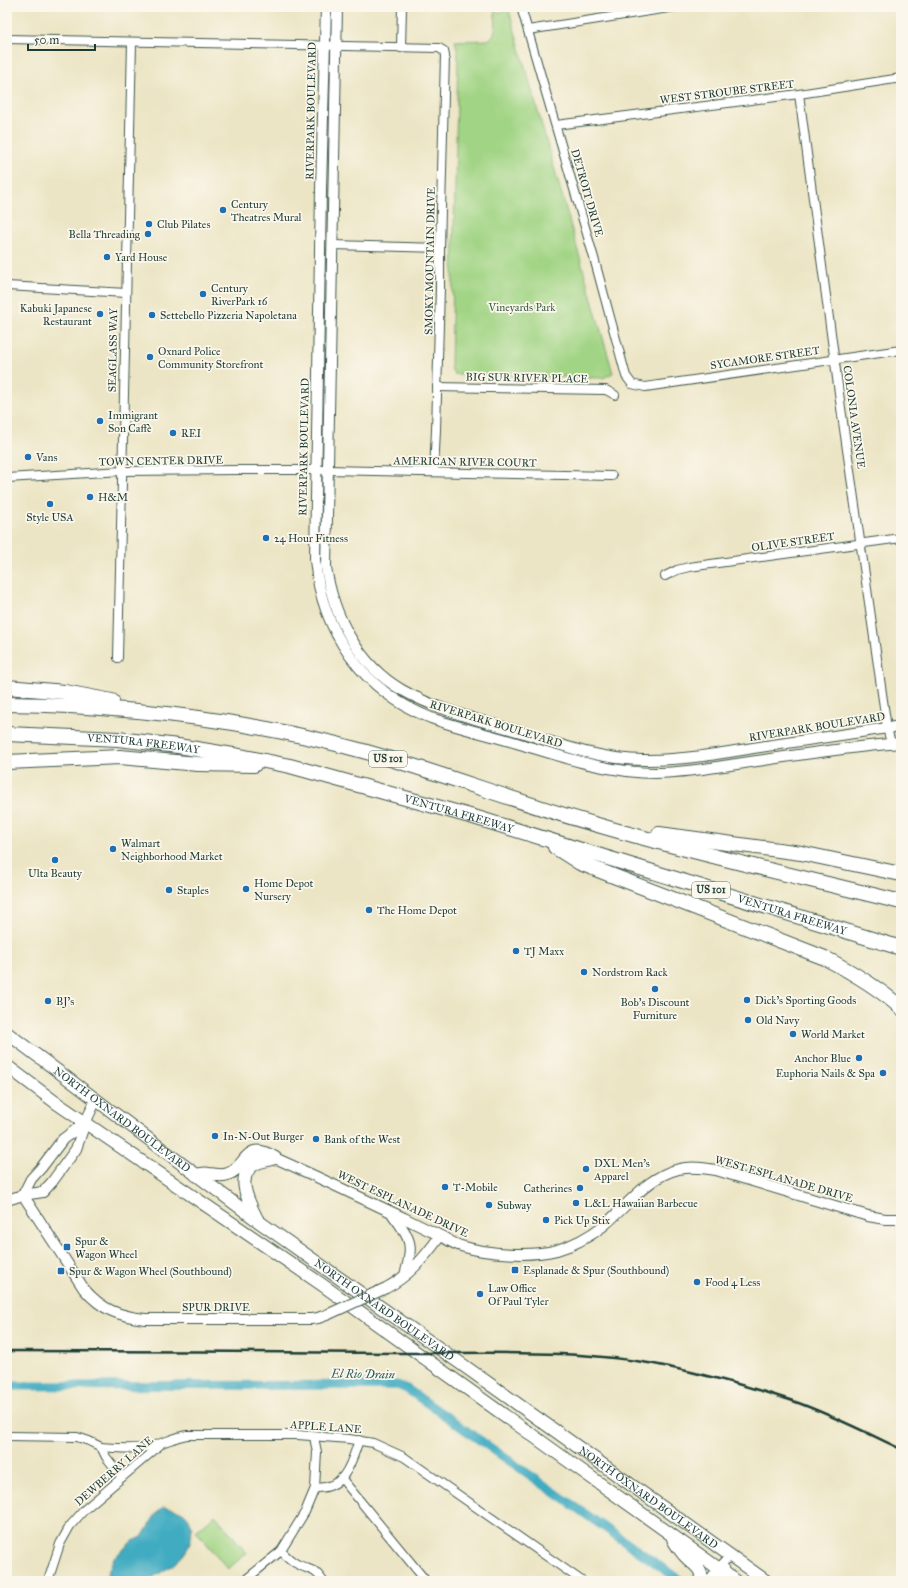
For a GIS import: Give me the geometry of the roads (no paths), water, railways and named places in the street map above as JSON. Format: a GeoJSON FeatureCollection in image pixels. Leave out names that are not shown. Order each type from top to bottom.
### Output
{"type":"FeatureCollection","features":[{"type":"Feature","properties":{"kind":"highway"},"geometry":{"type":"LineString","coordinates":[[7,687],[65,692],[171,713]]}},
{"type":"Feature","properties":{"kind":"highway","name":"US 101"},"geometry":{"type":"LineString","coordinates":[[7,704],[48,704],[171,713],[258,727],[364,751],[600,826],[901,902]]}},
{"type":"Feature","properties":{"kind":"highway","name":"VENTURA FREEWAY"},"geometry":{"type":"LineString","coordinates":[[7,734],[118,739],[245,756],[290,766],[412,799],[901,948]]}},
{"type":"Feature","properties":{"kind":"highway"},"geometry":{"type":"LineString","coordinates":[[7,762],[120,757],[198,764],[290,766]]}},
{"type":"Feature","properties":{"kind":"highway"},"geometry":{"type":"LineString","coordinates":[[600,826],[801,853],[901,874]]}},
{"type":"Feature","properties":{"kind":"highway"},"geometry":{"type":"LineString","coordinates":[[542,838],[580,863],[825,958],[855,974],[901,1008]]}},
{"type":"Feature","properties":{"kind":"main road","name":"NORTH OXNARD BOULEVARD"},"geometry":{"type":"LineString","coordinates":[[7,1033],[258,1221],[766,1581]]}},
{"type":"Feature","properties":{"kind":"main road","name":"NORTH OXNARD BOULEVARD"},"geometry":{"type":"LineString","coordinates":[[7,1066],[85,1122],[321,1284],[669,1533],[719,1574],[736,1581]]}},
{"type":"Feature","properties":{"kind":"main road"},"geometry":{"type":"LineString","coordinates":[[196,1175],[227,1175],[237,1168],[249,1155],[256,1152],[264,1152],[275,1158]]}},
{"type":"Feature","properties":{"kind":"main road"},"geometry":{"type":"LineString","coordinates":[[258,1221],[248,1202],[243,1180],[244,1176],[255,1164],[275,1158]]}},
{"type":"Feature","properties":{"kind":"main road"},"geometry":{"type":"LineString","coordinates":[[669,1533],[686,1557],[698,1567],[702,1573],[703,1581]]}},
{"type":"Feature","properties":{"kind":"street","name":"RIVERPARK BOULEVARD"},"geometry":{"type":"LineString","coordinates":[[326,7],[315,560],[316,578],[321,599],[337,638],[363,672],[379,688],[402,704],[431,718],[568,759],[612,769],[653,773],[693,771],[896,743]]}},
{"type":"Feature","properties":{"kind":"street","name":"RIVERPARK BOULEVARD"},"geometry":{"type":"LineString","coordinates":[[338,7],[326,567],[329,585],[336,608],[347,632],[358,649],[371,664],[400,689],[435,706],[571,748],[604,756],[646,760],[692,758],[901,726]]}},
{"type":"Feature","properties":{"kind":"street"},"geometry":{"type":"LineString","coordinates":[[7,39],[401,48],[402,7]]}},
{"type":"Feature","properties":{"kind":"street","name":"DETROIT DRIVE"},"geometry":{"type":"LineString","coordinates":[[522,7],[594,258],[626,376],[632,384]]}},
{"type":"Feature","properties":{"kind":"street"},"geometry":{"type":"LineString","coordinates":[[528,30],[675,7]]}},
{"type":"Feature","properties":{"kind":"street","name":"SEAGLASS WAY"},"geometry":{"type":"LineString","coordinates":[[118,658],[132,42]]}},
{"type":"Feature","properties":{"kind":"street","name":"SMOKY MOUNTAIN DRIVE"},"geometry":{"type":"LineString","coordinates":[[401,48],[439,48],[444,51],[445,56],[434,472]]}},
{"type":"Feature","properties":{"kind":"street","name":"WEST STROUBE STREET"},"geometry":{"type":"LineString","coordinates":[[556,125],[799,94],[901,78]]}},
{"type":"Feature","properties":{"kind":"street","name":"COLONIA AVENUE"},"geometry":{"type":"LineString","coordinates":[[799,94],[887,728],[896,743]]}},
{"type":"Feature","properties":{"kind":"street"},"geometry":{"type":"LineString","coordinates":[[333,246],[440,248]]}},
{"type":"Feature","properties":{"kind":"street"},"geometry":{"type":"LineString","coordinates":[[7,286],[126,293]]}},
{"type":"Feature","properties":{"kind":"street","name":"SYCAMORE STREET"},"geometry":{"type":"LineString","coordinates":[[632,384],[645,387],[901,350]]}},
{"type":"Feature","properties":{"kind":"street","name":"BIG SUR RIVER PLACE"},"geometry":{"type":"LineString","coordinates":[[437,387],[606,390],[615,395]]}},
{"type":"Feature","properties":{"kind":"street","name":"AMERICAN RIVER COURT"},"geometry":{"type":"LineString","coordinates":[[317,470],[612,476]]}},
{"type":"Feature","properties":{"kind":"street","name":"TOWN CENTER DRIVE"},"geometry":{"type":"LineString","coordinates":[[7,478],[122,471],[317,470]]}},
{"type":"Feature","properties":{"kind":"street","name":"OLIVE STREET"},"geometry":{"type":"LineString","coordinates":[[665,576],[677,570],[689,567],[901,538]]}},
{"type":"Feature","properties":{"kind":"street"},"geometry":{"type":"LineString","coordinates":[[7,1200],[23,1195],[43,1192],[52,1182],[76,1149],[85,1122],[96,1100]]}},
{"type":"Feature","properties":{"kind":"street"},"geometry":{"type":"LineString","coordinates":[[23,1195],[30,1179],[41,1168],[63,1139],[85,1122]]}},
{"type":"Feature","properties":{"kind":"street","name":"WEST ESPLANADE DRIVE"},"geometry":{"type":"LineString","coordinates":[[275,1158],[459,1245],[483,1251],[536,1253],[556,1250],[577,1243],[590,1236],[646,1185],[657,1178],[679,1169],[691,1168],[716,1170],[868,1216],[885,1219],[901,1219]]}},
{"type":"Feature","properties":{"kind":"street","name":"SPUR DRIVE"},"geometry":{"type":"LineString","coordinates":[[23,1195],[84,1290],[95,1301],[108,1309],[125,1316],[145,1319],[311,1319],[329,1314],[386,1288],[405,1277],[420,1262],[440,1236]]}},
{"type":"Feature","properties":{"kind":"street"},"geometry":{"type":"LineString","coordinates":[[391,1212],[402,1227],[410,1246],[410,1258],[405,1277]]}},
{"type":"Feature","properties":{"kind":"street","name":"APPLE LANE"},"geometry":{"type":"LineString","coordinates":[[7,1436],[77,1437],[100,1447],[134,1448],[152,1446],[178,1436],[190,1435],[298,1435],[359,1440],[378,1445],[404,1457],[582,1581]]}},
{"type":"Feature","properties":{"kind":"street"},"geometry":{"type":"LineString","coordinates":[[244,1581],[281,1551],[304,1512],[315,1488],[317,1452],[314,1437]]}},
{"type":"Feature","properties":{"kind":"street"},"geometry":{"type":"LineString","coordinates":[[315,1488],[326,1488],[342,1479],[351,1463],[359,1440]]}},
{"type":"Feature","properties":{"kind":"street","name":"DEWBERRY LANE"},"geometry":{"type":"LineString","coordinates":[[48,1581],[60,1544],[70,1526],[85,1509],[164,1442]]}},
{"type":"Feature","properties":{"kind":"street"},"geometry":{"type":"LineString","coordinates":[[100,1447],[122,1477]]}},
{"type":"Feature","properties":{"kind":"street"},"geometry":{"type":"LineString","coordinates":[[342,1479],[426,1581]]}},
{"type":"Feature","properties":{"kind":"street"},"geometry":{"type":"LineString","coordinates":[[281,1551],[289,1559],[312,1569],[322,1581]]}},
{"type":"Feature","properties":{"kind":"street"},"geometry":{"type":"LineString","coordinates":[[708,1581],[719,1574],[731,1555]]}},
{"type":"Feature","properties":{"kind":"water"},"geometry":{"type":"Polygon","coordinates":[[[163,1507],[181,1511],[189,1520],[192,1534],[191,1541],[184,1554],[167,1569],[147,1581],[104,1581],[114,1558],[131,1542],[142,1537],[156,1514],[163,1507]]]}},
{"type":"Feature","properties":{"kind":"waterway","name":"El Rio Drain"},"geometry":{"type":"LineString","coordinates":[[7,1386],[397,1385],[407,1389],[681,1581]]}},
{"type":"Feature","properties":{"kind":"railway"},"geometry":{"type":"LineString","coordinates":[[7,1351],[531,1353],[564,1354],[631,1360],[713,1377],[793,1401],[901,1449]]}},
{"type":"Feature","properties":{"kind":"place","name":"Century Theatres Mural"},"geometry":{"type":"Point","coordinates":[223,210]}},
{"type":"Feature","properties":{"kind":"place","name":"Club Pilates"},"geometry":{"type":"Point","coordinates":[149,224]}},
{"type":"Feature","properties":{"kind":"place","name":"Bella Threading"},"geometry":{"type":"Point","coordinates":[148,234]}},
{"type":"Feature","properties":{"kind":"place","name":"Yard House"},"geometry":{"type":"Point","coordinates":[107,257]}},
{"type":"Feature","properties":{"kind":"place","name":"Century RiverPark 16"},"geometry":{"type":"Point","coordinates":[203,294]}},
{"type":"Feature","properties":{"kind":"place","name":"Kabuki Japanese Restaurant"},"geometry":{"type":"Point","coordinates":[100,314]}},
{"type":"Feature","properties":{"kind":"place","name":"Settebello Pizzeria Napoletana"},"geometry":{"type":"Point","coordinates":[152,315]}},
{"type":"Feature","properties":{"kind":"place","name":"Oxnard Police Community Storefront"},"geometry":{"type":"Point","coordinates":[150,357]}},
{"type":"Feature","properties":{"kind":"place","name":"Immigrant Son Caffè"},"geometry":{"type":"Point","coordinates":[100,421]}},
{"type":"Feature","properties":{"kind":"place","name":"REI"},"geometry":{"type":"Point","coordinates":[173,433]}},
{"type":"Feature","properties":{"kind":"place","name":"Vans"},"geometry":{"type":"Point","coordinates":[28,457]}},
{"type":"Feature","properties":{"kind":"place","name":"H&M"},"geometry":{"type":"Point","coordinates":[90,497]}},
{"type":"Feature","properties":{"kind":"place","name":"Style USA"},"geometry":{"type":"Point","coordinates":[50,504]}},
{"type":"Feature","properties":{"kind":"place","name":"24 Hour Fitness"},"geometry":{"type":"Point","coordinates":[266,538]}},
{"type":"Feature","properties":{"kind":"place","name":"Walmart Neighborhood Market"},"geometry":{"type":"Point","coordinates":[113,849]}},
{"type":"Feature","properties":{"kind":"place","name":"Ulta Beauty"},"geometry":{"type":"Point","coordinates":[55,860]}},
{"type":"Feature","properties":{"kind":"place","name":"Home Depot Nursery"},"geometry":{"type":"Point","coordinates":[246,889]}},
{"type":"Feature","properties":{"kind":"place","name":"Staples"},"geometry":{"type":"Point","coordinates":[169,890]}},
{"type":"Feature","properties":{"kind":"place","name":"The Home Depot"},"geometry":{"type":"Point","coordinates":[369,910]}},
{"type":"Feature","properties":{"kind":"place","name":"TJ Maxx"},"geometry":{"type":"Point","coordinates":[516,951]}},
{"type":"Feature","properties":{"kind":"place","name":"Nordstrom Rack"},"geometry":{"type":"Point","coordinates":[584,972]}},
{"type":"Feature","properties":{"kind":"place","name":"Bob's Discount Furniture"},"geometry":{"type":"Point","coordinates":[655,989]}},
{"type":"Feature","properties":{"kind":"place","name":"Dick's Sporting Goods"},"geometry":{"type":"Point","coordinates":[747,1000]}},
{"type":"Feature","properties":{"kind":"place","name":"BJ's"},"geometry":{"type":"Point","coordinates":[48,1001]}},
{"type":"Feature","properties":{"kind":"place","name":"Old Navy"},"geometry":{"type":"Point","coordinates":[748,1020]}},
{"type":"Feature","properties":{"kind":"place","name":"World Market"},"geometry":{"type":"Point","coordinates":[793,1034]}},
{"type":"Feature","properties":{"kind":"place","name":"Anchor Blue"},"geometry":{"type":"Point","coordinates":[859,1058]}},
{"type":"Feature","properties":{"kind":"place","name":"Euphoria Nails & Spa"},"geometry":{"type":"Point","coordinates":[883,1073]}},
{"type":"Feature","properties":{"kind":"place","name":"In-N-Out Burger"},"geometry":{"type":"Point","coordinates":[215,1136]}},
{"type":"Feature","properties":{"kind":"place","name":"Bank of the West"},"geometry":{"type":"Point","coordinates":[316,1139]}},
{"type":"Feature","properties":{"kind":"place","name":"DXL Men's Apparel"},"geometry":{"type":"Point","coordinates":[586,1169]}},
{"type":"Feature","properties":{"kind":"place","name":"T-Mobile"},"geometry":{"type":"Point","coordinates":[445,1187]}},
{"type":"Feature","properties":{"kind":"place","name":"Catherines"},"geometry":{"type":"Point","coordinates":[580,1188]}},
{"type":"Feature","properties":{"kind":"place","name":"L&L Hawaiian Barbecue"},"geometry":{"type":"Point","coordinates":[576,1203]}},
{"type":"Feature","properties":{"kind":"place","name":"Subway"},"geometry":{"type":"Point","coordinates":[489,1205]}},
{"type":"Feature","properties":{"kind":"place","name":"Pick Up Stix"},"geometry":{"type":"Point","coordinates":[546,1220]}},
{"type":"Feature","properties":{"kind":"place","name":"Spur & Wagon Wheel"},"geometry":{"type":"Point","coordinates":[67,1247]}},
{"type":"Feature","properties":{"kind":"place","name":"Esplanade & Spur (Southbound)"},"geometry":{"type":"Point","coordinates":[515,1270]}},
{"type":"Feature","properties":{"kind":"place","name":"Spur & Wagon Wheel (Southbound)"},"geometry":{"type":"Point","coordinates":[61,1271]}},
{"type":"Feature","properties":{"kind":"place","name":"Food 4 Less"},"geometry":{"type":"Point","coordinates":[697,1282]}},
{"type":"Feature","properties":{"kind":"place","name":"Law Office Of Paul Tyler"},"geometry":{"type":"Point","coordinates":[480,1294]}},
{"type":"Feature","properties":{"kind":"park label","name":"Vineyards Park"},"geometry":{"type":"Point","coordinates":[522,307]}}]}
